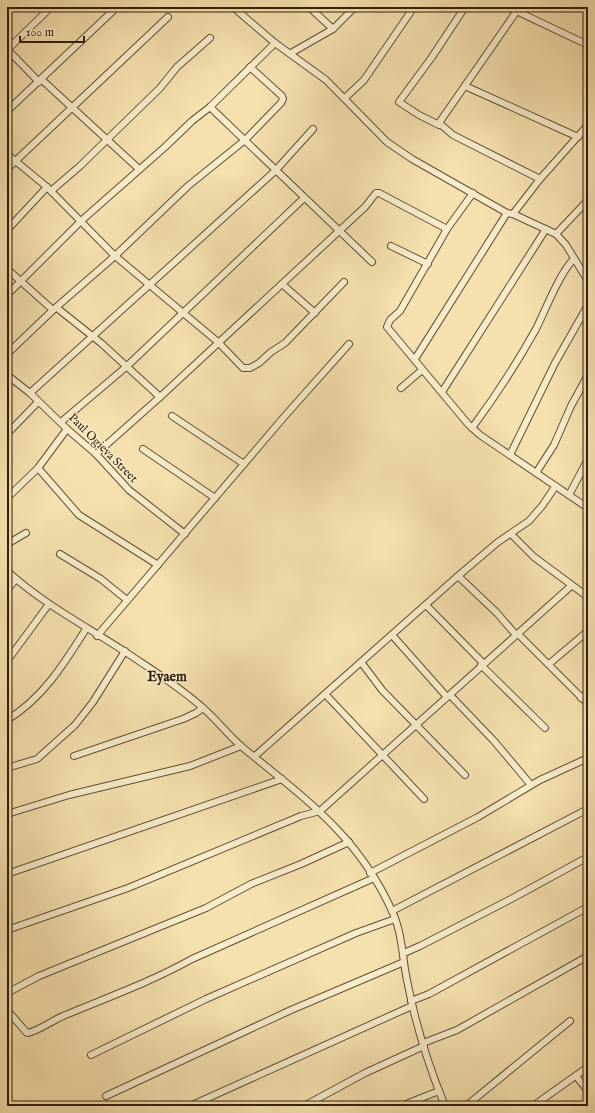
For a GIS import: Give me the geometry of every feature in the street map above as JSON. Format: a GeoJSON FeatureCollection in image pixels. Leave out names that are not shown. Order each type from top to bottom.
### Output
{"type":"FeatureCollection","features":[{"type":"Feature","properties":{"kind":"street"},"geometry":{"type":"LineString","coordinates":[[51,7],[7,50],[107,138],[139,169]]}},
{"type":"Feature","properties":{"kind":"street"},"geometry":{"type":"LineString","coordinates":[[7,110],[117,7]]}},
{"type":"Feature","properties":{"kind":"street"},"geometry":{"type":"LineString","coordinates":[[233,7],[275,43],[291,53],[326,80],[387,142],[412,159],[510,214],[556,234],[566,245],[588,281]]}},
{"type":"Feature","properties":{"kind":"street"},"geometry":{"type":"LineString","coordinates":[[309,7],[333,29]]}},
{"type":"Feature","properties":{"kind":"street"},"geometry":{"type":"LineString","coordinates":[[291,53],[333,29],[355,7]]}},
{"type":"Feature","properties":{"kind":"street"},"geometry":{"type":"LineString","coordinates":[[345,98],[364,80],[414,7]]}},
{"type":"Feature","properties":{"kind":"street"},"geometry":{"type":"LineString","coordinates":[[465,7],[432,57],[399,102],[418,115],[439,125],[453,135],[540,179]]}},
{"type":"Feature","properties":{"kind":"street"},"geometry":{"type":"LineString","coordinates":[[508,7],[588,45]]}},
{"type":"Feature","properties":{"kind":"street"},"geometry":{"type":"LineString","coordinates":[[439,125],[516,12]]}},
{"type":"Feature","properties":{"kind":"street"},"geometry":{"type":"LineString","coordinates":[[7,169],[168,17]]}},
{"type":"Feature","properties":{"kind":"street"},"geometry":{"type":"LineString","coordinates":[[7,230],[49,189],[80,166],[160,88],[177,67],[210,38]]}},
{"type":"Feature","properties":{"kind":"street"},"geometry":{"type":"LineString","coordinates":[[7,295],[81,221],[165,147],[192,120],[210,107],[275,43]]}},
{"type":"Feature","properties":{"kind":"street"},"geometry":{"type":"LineString","coordinates":[[7,354],[115,256],[188,186],[245,140],[281,103],[283,99],[250,67]]}},
{"type":"Feature","properties":{"kind":"street"},"geometry":{"type":"LineString","coordinates":[[465,86],[578,137]]}},
{"type":"Feature","properties":{"kind":"street"},"geometry":{"type":"LineString","coordinates":[[210,107],[338,232],[372,262]]}},
{"type":"Feature","properties":{"kind":"street"},"geometry":{"type":"LineString","coordinates":[[415,359],[510,214],[588,125]]}},
{"type":"Feature","properties":{"kind":"street"},"geometry":{"type":"LineString","coordinates":[[30,393],[275,170],[313,129]]}},
{"type":"Feature","properties":{"kind":"street"},"geometry":{"type":"LineString","coordinates":[[7,154],[49,189],[115,256],[218,342],[243,368],[250,368],[285,343],[344,282]]}},
{"type":"Feature","properties":{"kind":"street"},"geometry":{"type":"LineString","coordinates":[[96,454],[160,397],[365,207],[373,195],[379,193],[447,230]]}},
{"type":"Feature","properties":{"kind":"street"},"geometry":{"type":"LineString","coordinates":[[473,193],[447,230],[400,311],[390,320],[388,327],[415,359],[422,370],[472,428],[510,456],[588,508]]}},
{"type":"Feature","properties":{"kind":"street"},"geometry":{"type":"LineString","coordinates":[[61,422],[126,367],[304,198]]}},
{"type":"Feature","properties":{"kind":"street"},"geometry":{"type":"LineString","coordinates":[[556,234],[588,200]]}},
{"type":"Feature","properties":{"kind":"street"},"geometry":{"type":"LineString","coordinates":[[442,392],[546,230]]}},
{"type":"Feature","properties":{"kind":"street"},"geometry":{"type":"LineString","coordinates":[[391,246],[428,264]]}},
{"type":"Feature","properties":{"kind":"street"},"geometry":{"type":"LineString","coordinates":[[472,428],[514,366],[535,331],[566,270],[574,259]]}},
{"type":"Feature","properties":{"kind":"street"},"geometry":{"type":"LineString","coordinates":[[7,268],[55,309],[93,337],[160,397]]}},
{"type":"Feature","properties":{"kind":"street"},"geometry":{"type":"LineString","coordinates":[[282,284],[315,313]]}},
{"type":"Feature","properties":{"kind":"street"},"geometry":{"type":"LineString","coordinates":[[510,456],[555,363],[588,304]]}},
{"type":"Feature","properties":{"kind":"street"},"geometry":{"type":"LineString","coordinates":[[97,636],[349,344]]}},
{"type":"Feature","properties":{"kind":"street"},"geometry":{"type":"LineString","coordinates":[[401,388],[422,370]]}},
{"type":"Feature","properties":{"kind":"street","name":"Paul Ogieva Street"},"geometry":{"type":"LineString","coordinates":[[7,375],[30,393],[67,429],[96,454],[129,490],[185,534]]}},
{"type":"Feature","properties":{"kind":"street"},"geometry":{"type":"LineString","coordinates":[[536,473],[554,445],[571,406],[588,375]]}},
{"type":"Feature","properties":{"kind":"street"},"geometry":{"type":"LineString","coordinates":[[7,434],[38,402]]}},
{"type":"Feature","properties":{"kind":"street"},"geometry":{"type":"LineString","coordinates":[[172,416],[244,464]]}},
{"type":"Feature","properties":{"kind":"street"},"geometry":{"type":"LineString","coordinates":[[7,498],[38,468],[67,429]]}},
{"type":"Feature","properties":{"kind":"street"},"geometry":{"type":"LineString","coordinates":[[143,448],[215,498]]}},
{"type":"Feature","properties":{"kind":"street"},"geometry":{"type":"LineString","coordinates":[[569,495],[588,459]]}},
{"type":"Feature","properties":{"kind":"street"},"geometry":{"type":"LineString","coordinates":[[38,468],[79,515],[158,565]]}},
{"type":"Feature","properties":{"kind":"street"},"geometry":{"type":"LineString","coordinates":[[255,756],[326,695],[458,576],[538,511],[555,487]]}},
{"type":"Feature","properties":{"kind":"street"},"geometry":{"type":"LineString","coordinates":[[7,544],[26,533]]}},
{"type":"Feature","properties":{"kind":"street"},"geometry":{"type":"LineString","coordinates":[[511,534],[534,556],[565,578],[571,586],[578,588],[588,597]]}},
{"type":"Feature","properties":{"kind":"street"},"geometry":{"type":"LineString","coordinates":[[60,554],[101,579],[127,600]]}},
{"type":"Feature","properties":{"kind":"street"},"geometry":{"type":"LineString","coordinates":[[7,571],[49,604],[97,636],[125,651],[203,708],[241,746],[320,811],[349,842],[372,876],[395,919],[404,953],[404,962],[412,1003],[424,1045],[445,1106]]}},
{"type":"Feature","properties":{"kind":"street"},"geometry":{"type":"LineString","coordinates":[[458,576],[588,704]]}},
{"type":"Feature","properties":{"kind":"street"},"geometry":{"type":"LineString","coordinates":[[7,590],[16,579]]}},
{"type":"Feature","properties":{"kind":"street"},"geometry":{"type":"LineString","coordinates":[[7,930],[128,888],[301,816],[320,811],[449,696],[482,664],[517,635],[571,586]]}},
{"type":"Feature","properties":{"kind":"street"},"geometry":{"type":"LineString","coordinates":[[7,662],[49,604]]}},
{"type":"Feature","properties":{"kind":"street"},"geometry":{"type":"LineString","coordinates":[[426,605],[545,728]]}},
{"type":"Feature","properties":{"kind":"street"},"geometry":{"type":"LineString","coordinates":[[7,720],[40,694],[51,682],[86,629]]}},
{"type":"Feature","properties":{"kind":"street"},"geometry":{"type":"LineString","coordinates":[[549,664],[588,631]]}},
{"type":"Feature","properties":{"kind":"street"},"geometry":{"type":"LineString","coordinates":[[392,635],[449,696],[494,741],[531,785]]}},
{"type":"Feature","properties":{"kind":"street"},"geometry":{"type":"LineString","coordinates":[[7,768],[37,759],[70,730],[93,702],[125,651]]}},
{"type":"Feature","properties":{"kind":"street"},"geometry":{"type":"LineString","coordinates":[[361,662],[382,690],[465,775]]}},
{"type":"Feature","properties":{"kind":"street"},"geometry":{"type":"LineString","coordinates":[[582,698],[588,692]]}},
{"type":"Feature","properties":{"kind":"street"},"geometry":{"type":"LineString","coordinates":[[326,695],[424,799]]}},
{"type":"Feature","properties":{"kind":"street"},"geometry":{"type":"LineString","coordinates":[[74,756],[183,719],[203,708]]}},
{"type":"Feature","properties":{"kind":"street"},"geometry":{"type":"LineString","coordinates":[[7,814],[69,795],[190,766],[241,746]]}},
{"type":"Feature","properties":{"kind":"street"},"geometry":{"type":"LineString","coordinates":[[8,1012],[23,1030],[27,1033],[31,1032],[52,1020],[172,970],[192,959],[372,876],[478,817],[531,785],[588,758]]}},
{"type":"Feature","properties":{"kind":"street"},"geometry":{"type":"LineString","coordinates":[[7,874],[282,779]]}},
{"type":"Feature","properties":{"kind":"street"},"geometry":{"type":"LineString","coordinates":[[392,911],[588,809]]}},
{"type":"Feature","properties":{"kind":"street"},"geometry":{"type":"LineString","coordinates":[[7,993],[44,974],[206,908],[251,884],[301,864],[349,842]]}},
{"type":"Feature","properties":{"kind":"street"},"geometry":{"type":"LineString","coordinates":[[404,953],[511,899],[588,857]]}},
{"type":"Feature","properties":{"kind":"street"},"geometry":{"type":"LineString","coordinates":[[190,1106],[412,1003],[588,907]]}},
{"type":"Feature","properties":{"kind":"street"},"geometry":{"type":"LineString","coordinates":[[91,1055],[206,999],[356,933],[395,919]]}},
{"type":"Feature","properties":{"kind":"street"},"geometry":{"type":"LineString","coordinates":[[304,1106],[365,1073],[457,1030],[588,956]]}},
{"type":"Feature","properties":{"kind":"street"},"geometry":{"type":"LineString","coordinates":[[106,1096],[214,1044],[404,962]]}},
{"type":"Feature","properties":{"kind":"street"},"geometry":{"type":"LineString","coordinates":[[466,1106],[570,1021]]}},
{"type":"Feature","properties":{"kind":"street"},"geometry":{"type":"LineString","coordinates":[[533,1106],[543,1104],[588,1067]]}},
{"type":"Feature","properties":{"kind":"street"},"geometry":{"type":"LineString","coordinates":[[576,1076],[588,1091]]}},
{"type":"Feature","properties":{"kind":"street"},"geometry":{"type":"LineString","coordinates":[[401,1106],[439,1091]]}},
{"type":"Feature","properties":{"kind":"district","name":"Eyaem"},"geometry":{"type":"Point","coordinates":[167,677]}}]}
